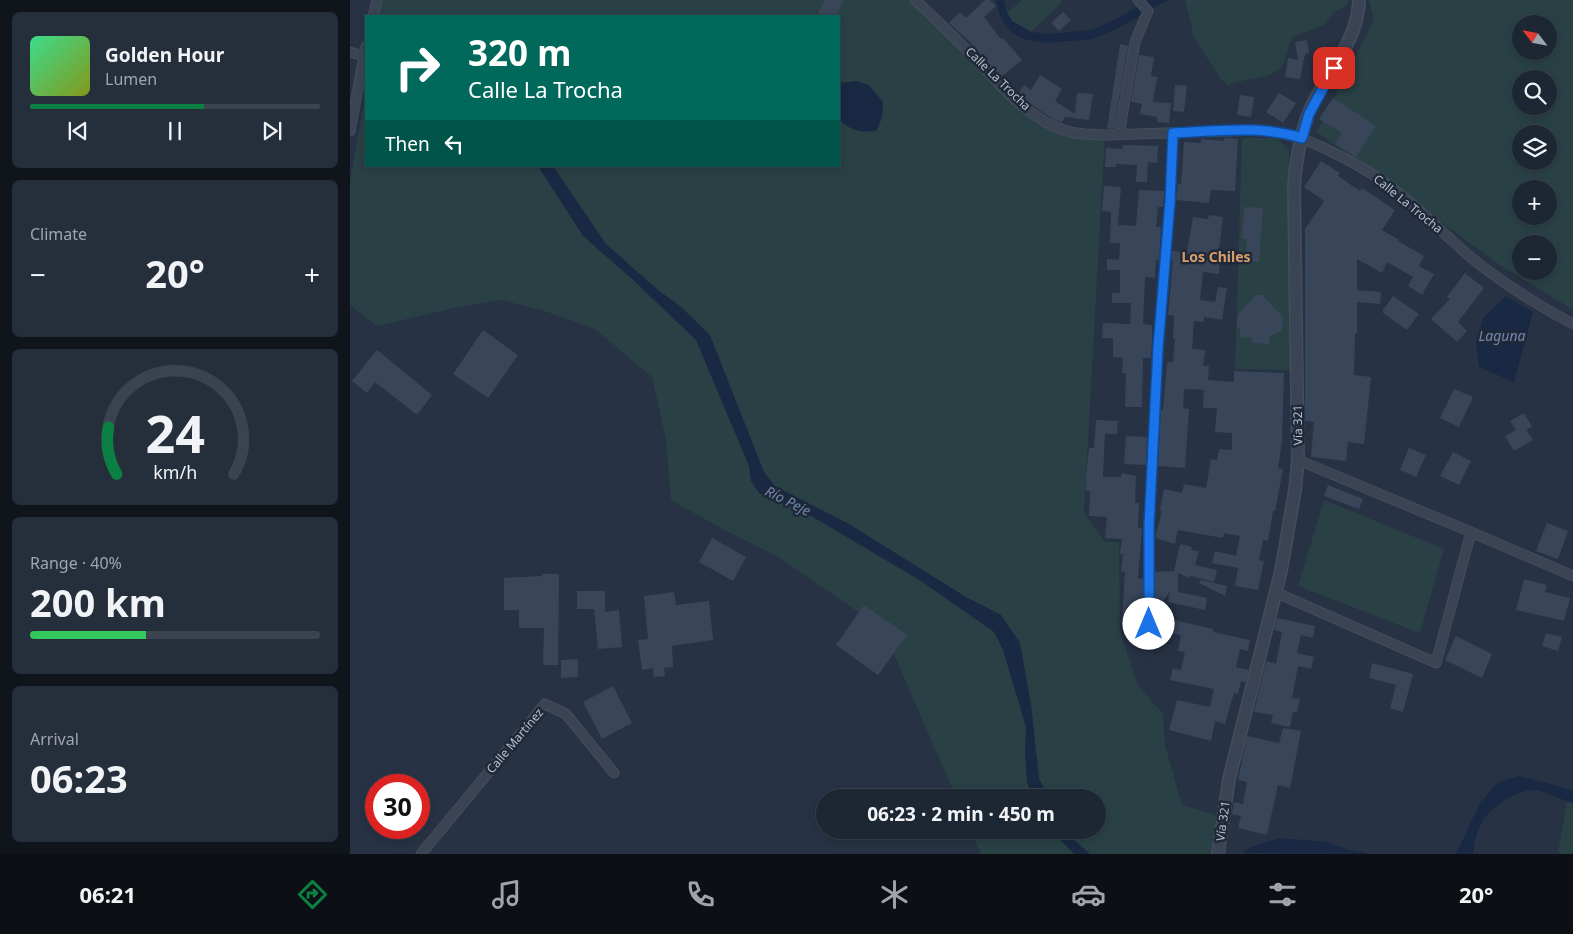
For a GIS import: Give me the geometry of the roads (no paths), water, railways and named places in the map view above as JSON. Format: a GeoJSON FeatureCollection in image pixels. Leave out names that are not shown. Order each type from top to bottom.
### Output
{"type":"FeatureCollection","features":[{"type":"Feature","properties":{"kind":"street"},"geometry":{"type":"LineString","coordinates":[[374,15],[377,0]]}},
{"type":"Feature","properties":{"kind":"street","name":"Calle La Trocha"},"geometry":{"type":"LineString","coordinates":[[915,0],[1020,105],[1069,132],[1080,134],[1119,134],[1260,130],[1285,133],[1302,138],[1347,159],[1381,180],[1410,202],[1504,283],[1534,303],[1573,324]]}},
{"type":"Feature","properties":{"kind":"street"},"geometry":{"type":"LineString","coordinates":[[1119,134],[1136,42],[1148,11],[1138,0]]}},
{"type":"Feature","properties":{"kind":"street","name":"Vía 321"},"geometry":{"type":"LineString","coordinates":[[1218,854],[1229,779],[1277,593],[1295,490],[1298,460],[1294,186],[1296,166],[1309,114],[1351,37],[1358,12],[1359,0]]}},
{"type":"Feature","properties":{"kind":"street"},"geometry":{"type":"LineString","coordinates":[[350,131],[365,51]]}},
{"type":"Feature","properties":{"kind":"street"},"geometry":{"type":"LineString","coordinates":[[350,52],[364,56]]}},
{"type":"Feature","properties":{"kind":"street"},"geometry":{"type":"LineString","coordinates":[[1149,624],[1149,526],[1158,348],[1170,202],[1173,133]]}},
{"type":"Feature","properties":{"kind":"street"},"geometry":{"type":"LineString","coordinates":[[1298,460],[1573,576]]}},
{"type":"Feature","properties":{"kind":"street"},"geometry":{"type":"LineString","coordinates":[[1277,593],[1436,663],[1472,532]]}},
{"type":"Feature","properties":{"kind":"street","name":"Calle Martínez"},"geometry":{"type":"LineString","coordinates":[[421,854],[545,704],[566,714],[614,773]]}},
{"type":"Feature","properties":{"kind":"water"},"geometry":{"type":"Polygon","coordinates":[[[996,0],[1004,0],[1007,13],[1012,21],[1031,32],[1049,34],[1092,30],[1118,18],[1148,0],[1168,0],[1122,26],[1092,39],[1044,42],[1022,38],[1005,25],[999,14],[996,0]]]}},
{"type":"Feature","properties":{"kind":"water"},"geometry":{"type":"Polygon","coordinates":[[[857,81],[869,85],[883,102],[882,117],[876,131],[865,132],[856,130],[840,121],[840,83],[857,81]]]}},
{"type":"Feature","properties":{"kind":"water","name":"Río Peje"},"geometry":{"type":"Polygon","coordinates":[[[539,167],[554,167],[606,244],[658,290],[681,307],[710,335],[764,472],[775,486],[849,524],[966,597],[1001,615],[1020,643],[1031,704],[1039,778],[1044,789],[1030,789],[1027,782],[1026,727],[1003,650],[994,632],[921,581],[813,517],[759,493],[751,481],[749,466],[696,340],[631,278],[583,236],[539,167]]]}},
{"type":"Feature","properties":{"kind":"water","name":"Laguna"},"geometry":{"type":"Polygon","coordinates":[[[1506,296],[1533,312],[1514,382],[1479,367],[1476,342],[1483,318],[1506,296]]]}},
{"type":"Feature","properties":{"kind":"water"},"geometry":{"type":"Polygon","coordinates":[[[1519,776],[1573,790],[1573,803],[1540,791],[1524,791],[1516,794],[1494,808],[1483,820],[1477,832],[1473,854],[1456,854],[1480,803],[1497,783],[1519,776]]]}},
{"type":"Feature","properties":{"kind":"water"},"geometry":{"type":"Polygon","coordinates":[[[1279,838],[1328,842],[1346,849],[1369,854],[1242,853],[1251,847],[1279,838]]]}},
{"type":"Feature","properties":{"kind":"water"},"geometry":{"type":"Polygon","coordinates":[[[1060,839],[1074,839],[1090,854],[1074,854],[1060,839]]]}},
{"type":"Feature","properties":{"kind":"district","name":"Los Chiles"},"geometry":{"type":"Point","coordinates":[1216,257]}}]}
